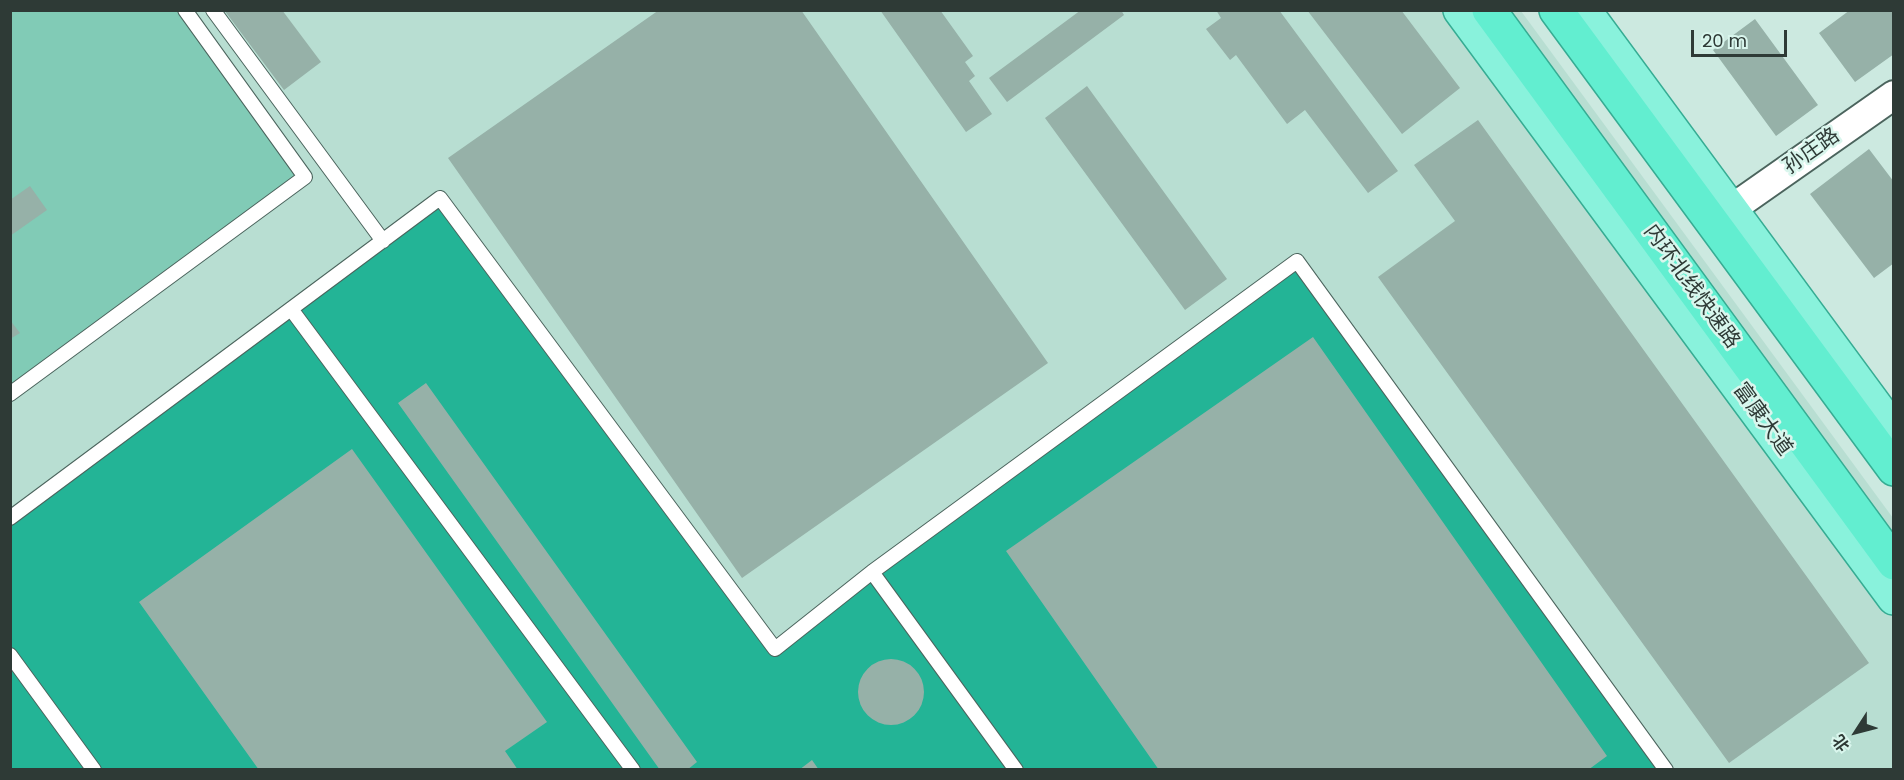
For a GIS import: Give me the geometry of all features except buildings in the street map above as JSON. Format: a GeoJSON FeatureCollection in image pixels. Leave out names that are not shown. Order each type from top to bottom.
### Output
{"type":"FeatureCollection","features":[{"type":"Feature","properties":{"kind":"highway","name":"内环北线快速路"},"geometry":{"type":"LineString","coordinates":[[1489,10],[1893,563]]}},
{"type":"Feature","properties":{"kind":"highway"},"geometry":{"type":"LineString","coordinates":[[1556,10],[1893,469]]}},
{"type":"Feature","properties":{"kind":"main road","name":"富康大道"},"geometry":{"type":"LineString","coordinates":[[1460,10],[1893,598]]}},
{"type":"Feature","properties":{"kind":"main road"},"geometry":{"type":"LineString","coordinates":[[1584,10],[1893,431]]}},
{"type":"Feature","properties":{"kind":"street","name":"孙庄路"},"geometry":{"type":"LineString","coordinates":[[1730,210],[1893,95]]}},
{"type":"Feature","properties":{"kind":"lane"},"geometry":{"type":"LineString","coordinates":[[10,394],[305,177],[185,10]]}},
{"type":"Feature","properties":{"kind":"lane"},"geometry":{"type":"LineString","coordinates":[[213,10],[383,241]]}},
{"type":"Feature","properties":{"kind":"lane"},"geometry":{"type":"LineString","coordinates":[[10,518],[440,198],[775,648],[872,572],[1297,261],[1666,770]]}},
{"type":"Feature","properties":{"kind":"lane"},"geometry":{"type":"LineString","coordinates":[[291,309],[633,770]]}},
{"type":"Feature","properties":{"kind":"lane"},"geometry":{"type":"LineString","coordinates":[[872,572],[1016,770]]}},
{"type":"Feature","properties":{"kind":"lane"},"geometry":{"type":"LineString","coordinates":[[10,655],[94,770]]}},
{"type":"Feature","properties":{"kind":"shaded area"},"geometry":{"type":"Polygon","coordinates":[[[10,11],[1521,11],[1893,518],[1893,769],[11,769],[10,11]]]}},
{"type":"Feature","properties":{"kind":"green space"},"geometry":{"type":"Polygon","coordinates":[[[11,11],[185,11],[305,177],[11,394],[11,11]]]}},
{"type":"Feature","properties":{"kind":"green space"},"geometry":{"type":"Polygon","coordinates":[[[440,198],[775,648],[1297,261],[1666,770],[11,770],[11,518],[440,198]]]}}]}
